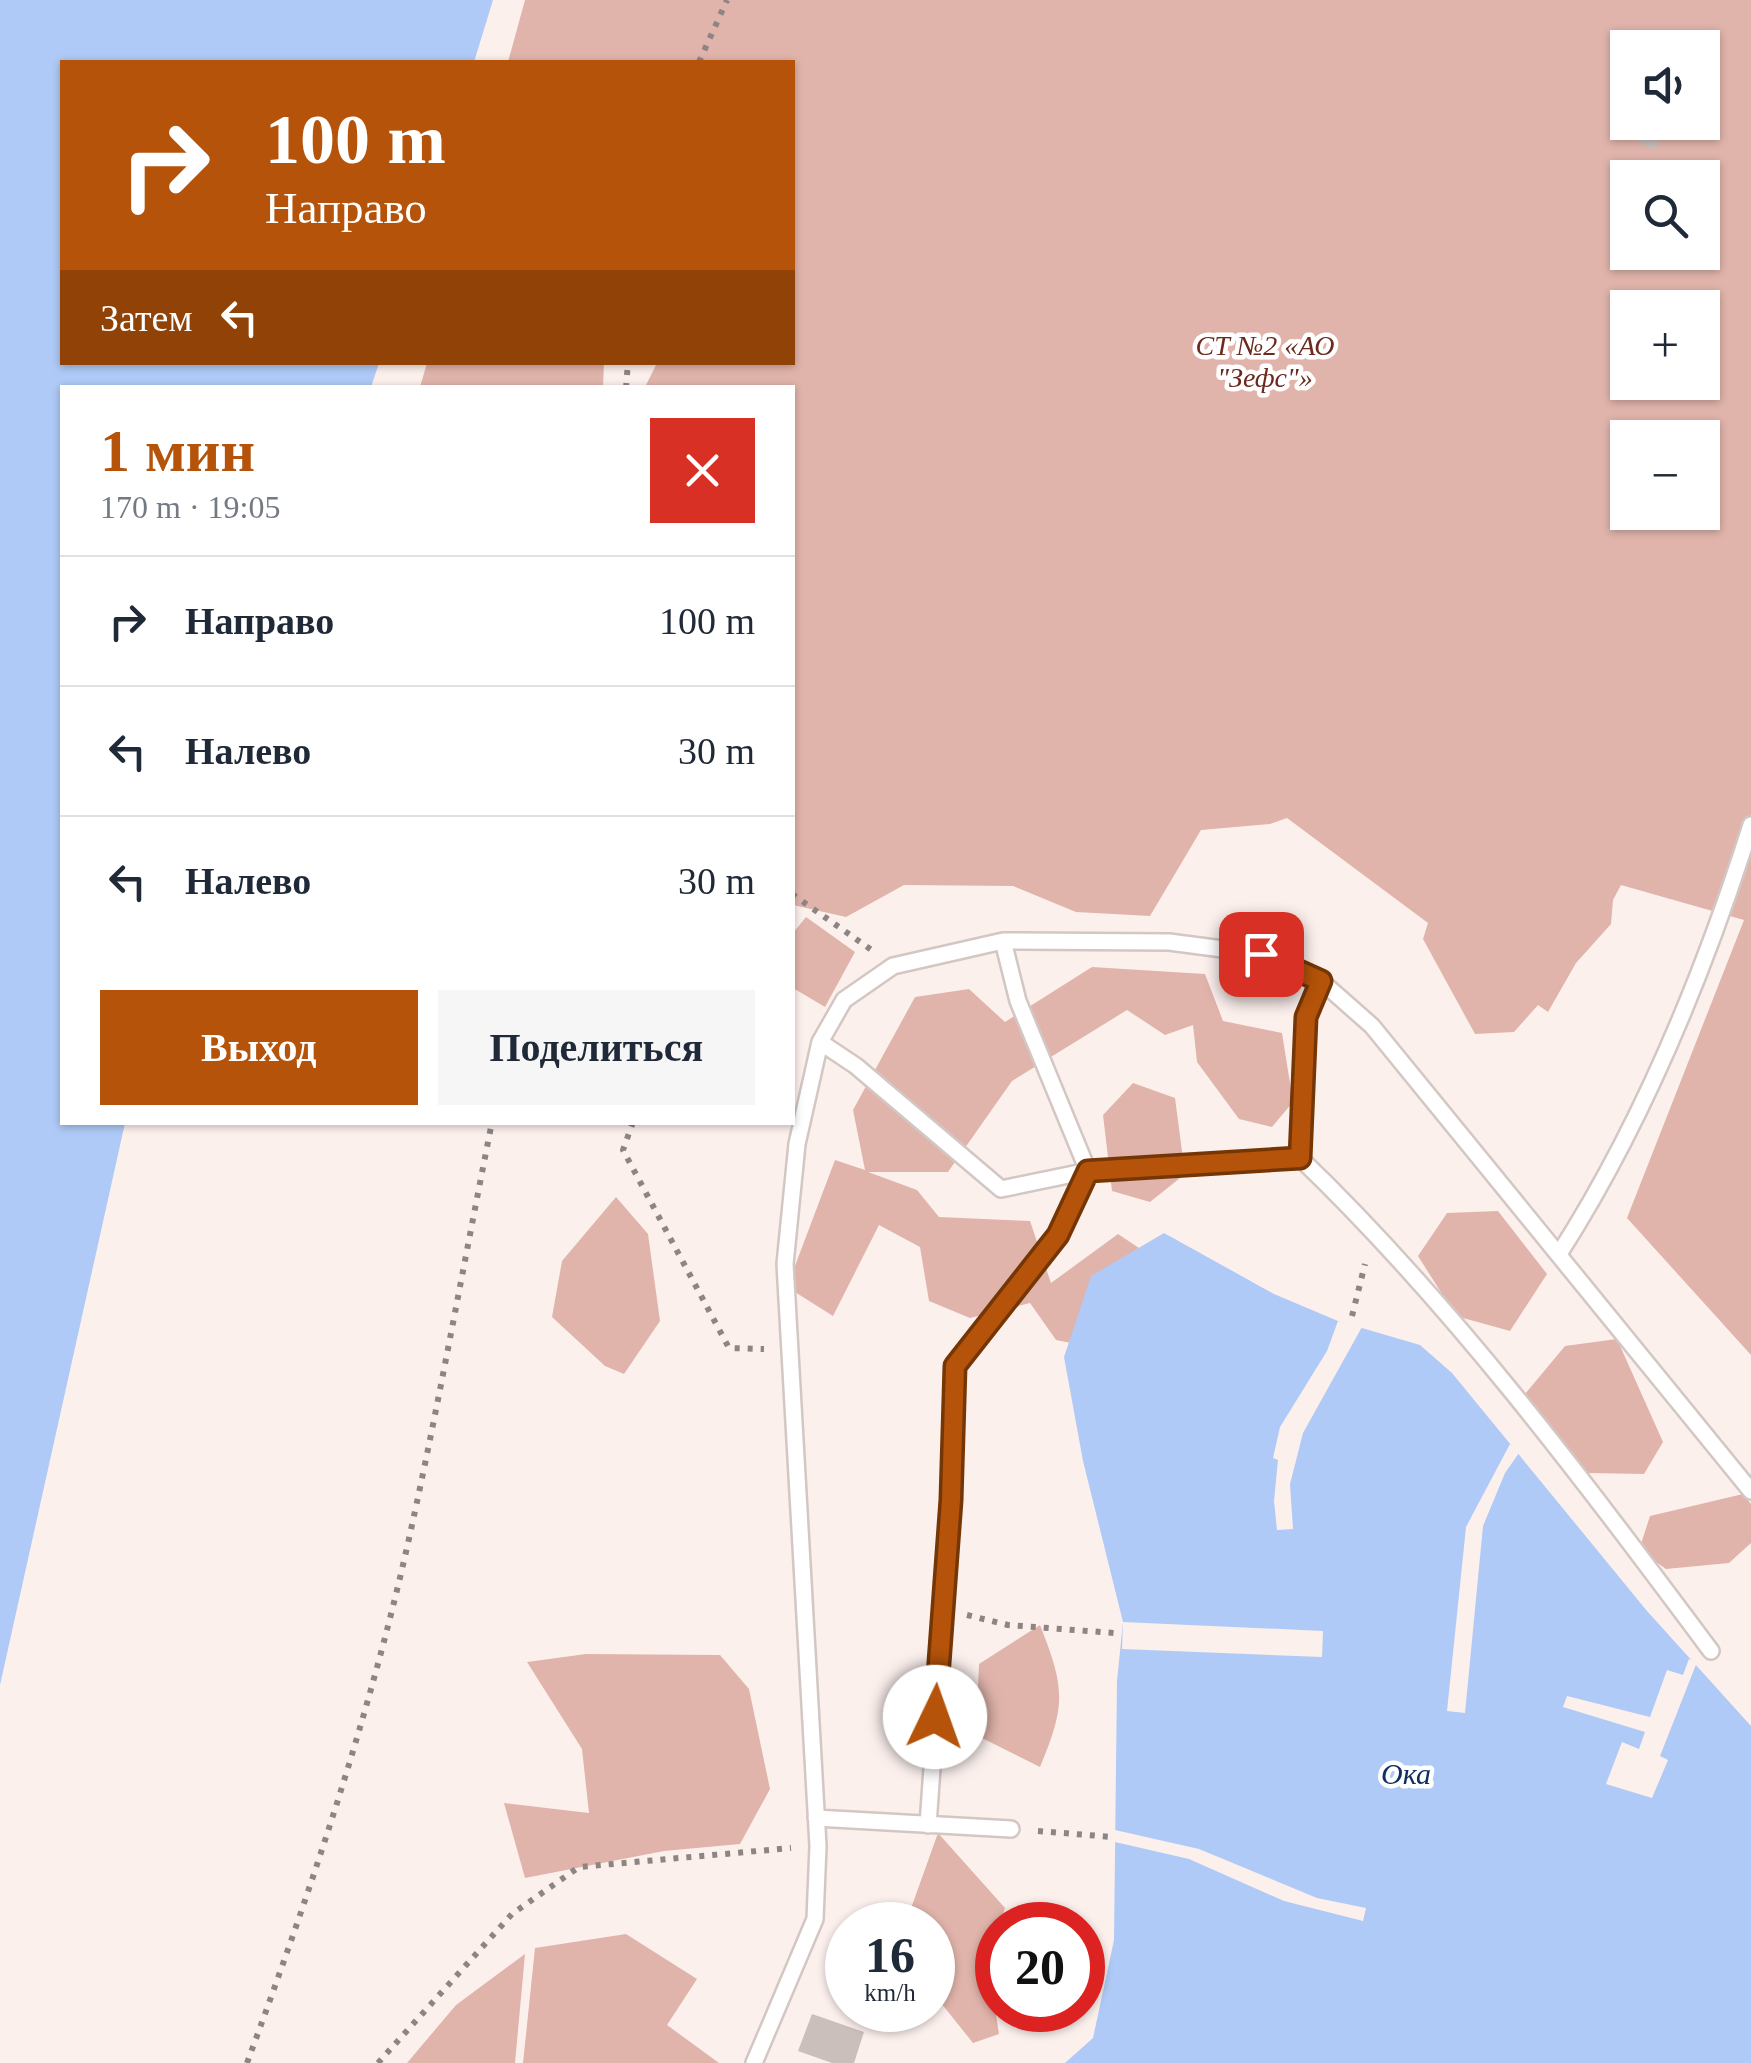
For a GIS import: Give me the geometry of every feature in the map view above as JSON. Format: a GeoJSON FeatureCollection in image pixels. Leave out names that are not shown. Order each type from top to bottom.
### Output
{"type":"FeatureCollection","features":[{"type":"Feature","properties":{"kind":"lane"},"geometry":{"type":"LineString","coordinates":[[1559,1254],[1602,1186],[1717,932],[1751,825]]}},
{"type":"Feature","properties":{"kind":"lane"},"geometry":{"type":"LineString","coordinates":[[754,2063],[816,1919],[818,1846],[785,1264],[795,1162],[820,1042],[844,1000],[894,966],[1003,941],[1169,942],[1261,954],[1321,981],[1372,1026],[1439,1114],[1559,1254],[1751,1491]]}},
{"type":"Feature","properties":{"kind":"lane"},"geometry":{"type":"LineString","coordinates":[[928,1824],[951,1500],[955,1366],[1058,1235],[1088,1171],[1018,1001],[1003,941]]}},
{"type":"Feature","properties":{"kind":"lane"},"geometry":{"type":"LineString","coordinates":[[1300,1158],[1306,1017],[1321,981]]}},
{"type":"Feature","properties":{"kind":"lane"},"geometry":{"type":"LineString","coordinates":[[820,1042],[856,1066],[1002,1189],[1088,1171],[1300,1158],[1372,1228],[1534,1424],[1711,1651]]}},
{"type":"Feature","properties":{"kind":"lane"},"geometry":{"type":"LineString","coordinates":[[816,1818],[1011,1829]]}},
{"type":"Feature","properties":{"kind":"path"},"geometry":{"type":"LineString","coordinates":[[699,60],[727,0]]}},
{"type":"Feature","properties":{"kind":"path"},"geometry":{"type":"LineString","coordinates":[[795,896],[894,966]]}},
{"type":"Feature","properties":{"kind":"path"},"geometry":{"type":"LineString","coordinates":[[246,2063],[300,1917],[358,1736],[412,1528],[491,1125]]}},
{"type":"Feature","properties":{"kind":"path"},"geometry":{"type":"LineString","coordinates":[[632,1125],[623,1150],[729,1348],[790,1350]]}},
{"type":"Feature","properties":{"kind":"path"},"geometry":{"type":"LineString","coordinates":[[1352,1316],[1372,1228]]}},
{"type":"Feature","properties":{"kind":"path"},"geometry":{"type":"LineString","coordinates":[[941,1609],[1008,1624],[1114,1634]]}},
{"type":"Feature","properties":{"kind":"path"},"geometry":{"type":"LineString","coordinates":[[1011,1829],[1112,1836]]}},
{"type":"Feature","properties":{"kind":"path"},"geometry":{"type":"LineString","coordinates":[[378,2063],[512,1914],[579,1867],[818,1846]]}},
{"type":"Feature","properties":{"kind":"green space","name":"СТ №2 «АО \"Зефс\"»"},"geometry":{"type":"Polygon","coordinates":[[[525,0],[1751,0],[1751,1355],[1627,1218],[1744,920],[1621,885],[1613,900],[1611,924],[1576,963],[1548,1012],[1538,1005],[1514,1032],[1475,1034],[1423,939],[1428,923],[1287,818],[1270,824],[1201,830],[1150,916],[1076,912],[1013,886],[904,885],[846,917],[795,905],[795,385],[646,385],[656,365],[795,365],[795,60],[509,60],[525,0]]]}},
{"type":"Feature","properties":{"kind":"green space"},"geometry":{"type":"Polygon","coordinates":[[[426,365],[604,365],[603,385],[421,385],[426,365]]]}},
{"type":"Feature","properties":{"kind":"green space"},"geometry":{"type":"Polygon","coordinates":[[[806,917],[855,952],[825,1007],[795,989],[795,931],[806,917]]]}},
{"type":"Feature","properties":{"kind":"green space"},"geometry":{"type":"Polygon","coordinates":[[[1092,967],[1205,974],[1223,1021],[1282,1033],[1293,1102],[1272,1127],[1239,1119],[1197,1062],[1193,1025],[1165,1035],[1127,1010],[1012,1081],[948,1172],[868,1172],[917,1190],[939,1217],[1030,1221],[1051,1283],[1118,1234],[1151,1256],[1107,1350],[1056,1340],[1030,1303],[970,1318],[929,1301],[920,1247],[879,1225],[833,1316],[787,1287],[835,1160],[865,1170],[853,1110],[915,997],[969,989],[1005,1022],[1092,967]]]}},
{"type":"Feature","properties":{"kind":"green space"},"geometry":{"type":"Polygon","coordinates":[[[1133,1083],[1175,1098],[1185,1174],[1150,1202],[1112,1191],[1103,1115],[1133,1083]]]}},
{"type":"Feature","properties":{"kind":"green space"},"geometry":{"type":"Polygon","coordinates":[[[616,1197],[648,1234],[660,1321],[624,1374],[605,1366],[552,1317],[562,1261],[616,1197]]]}},
{"type":"Feature","properties":{"kind":"green space"},"geometry":{"type":"Polygon","coordinates":[[[1498,1211],[1547,1274],[1510,1331],[1456,1316],[1418,1256],[1447,1213],[1498,1211]]]}},
{"type":"Feature","properties":{"kind":"green space"},"geometry":{"type":"Polygon","coordinates":[[[1617,1339],[1663,1442],[1644,1474],[1587,1473],[1525,1394],[1565,1346],[1617,1339]]]}},
{"type":"Feature","properties":{"kind":"green space"},"geometry":{"type":"Polygon","coordinates":[[[1743,1494],[1751,1504],[1751,1543],[1729,1563],[1666,1569],[1639,1550],[1650,1516],[1743,1494]]]}},
{"type":"Feature","properties":{"kind":"green space"},"geometry":{"type":"Polygon","coordinates":[[[1040,1625],[1054,1665],[1059,1696],[1054,1728],[1040,1767],[976,1735],[979,1664],[1040,1625]]]}},
{"type":"Feature","properties":{"kind":"green space"},"geometry":{"type":"Polygon","coordinates":[[[586,1654],[720,1655],[749,1689],[770,1789],[740,1844],[664,1851],[525,1878],[504,1803],[589,1813],[582,1749],[527,1662],[586,1654]]]}},
{"type":"Feature","properties":{"kind":"green space"},"geometry":{"type":"Polygon","coordinates":[[[938,1833],[1000,1902],[975,1902],[975,2032],[999,2034],[973,2043],[955,2020],[955,1902],[913,1902],[938,1833]]]}},
{"type":"Feature","properties":{"kind":"green space"},"geometry":{"type":"Polygon","coordinates":[[[626,1934],[697,1979],[667,2025],[719,2063],[523,2063],[535,1948],[626,1934]]]}},
{"type":"Feature","properties":{"kind":"green space"},"geometry":{"type":"Polygon","coordinates":[[[525,1954],[515,2063],[407,2063],[456,2005],[525,1954]]]}},
{"type":"Feature","properties":{"kind":"water"},"geometry":{"type":"Polygon","coordinates":[[[0,0],[493,0],[475,60],[60,60],[60,365],[378,365],[372,385],[60,385],[60,1125],[125,1125],[0,1685],[0,0]]]}},
{"type":"Feature","properties":{"kind":"water","name":"Ока"},"geometry":{"type":"Polygon","coordinates":[[[1164,1233],[1274,1294],[1338,1321],[1420,1345],[1452,1373],[1647,1611],[1751,1726],[1751,2063],[1065,2063],[1093,2038],[1094,2032],[1105,2032],[1105,1982],[1114,1940],[1117,1681],[1123,1622],[1083,1461],[1064,1357],[1091,1276],[1164,1233]]]}},
{"type":"Feature","properties":{"kind":"pier"},"geometry":{"type":"Polygon","coordinates":[[[1338,1321],[1362,1327],[1303,1433],[1290,1484],[1293,1529],[1277,1530],[1274,1501],[1278,1460],[1273,1458],[1280,1427],[1327,1351],[1338,1321]]]}},
{"type":"Feature","properties":{"kind":"pier"},"geometry":{"type":"Polygon","coordinates":[[[1510,1444],[1519,1453],[1505,1473],[1483,1526],[1465,1713],[1447,1711],[1466,1527],[1510,1444]]]}},
{"type":"Feature","properties":{"kind":"pier"},"geometry":{"type":"Polygon","coordinates":[[[1123,1622],[1323,1631],[1322,1657],[1122,1649],[1123,1622]]]}},
{"type":"Feature","properties":{"kind":"pier"},"geometry":{"type":"Polygon","coordinates":[[[1689,1659],[1697,1662],[1660,1756],[1668,1760],[1652,1798],[1606,1784],[1622,1742],[1639,1749],[1645,1732],[1563,1707],[1567,1696],[1650,1717],[1667,1670],[1683,1675],[1689,1659]]]}},
{"type":"Feature","properties":{"kind":"pier"},"geometry":{"type":"Polygon","coordinates":[[[1115,1830],[1199,1849],[1317,1898],[1366,1908],[1363,1921],[1284,1901],[1189,1859],[1115,1842],[1115,1830]]]}},
{"type":"Feature","properties":{"kind":"building"},"geometry":{"type":"Polygon","coordinates":[[[1637,140],[1659,140],[1654,151],[1637,140]]]}},
{"type":"Feature","properties":{"kind":"building"},"geometry":{"type":"Polygon","coordinates":[[[812,2014],[825,2018],[825,2032],[864,2032],[854,2063],[832,2063],[798,2051],[812,2014]]]}},
{"type":"Feature","properties":{"kind":"route"},"geometry":{"type":"LineString","coordinates":[[935,1717],[951,1500],[955,1366],[1058,1235],[1088,1171],[1300,1158],[1306,1017],[1321,981],[1261,954]]}}]}
